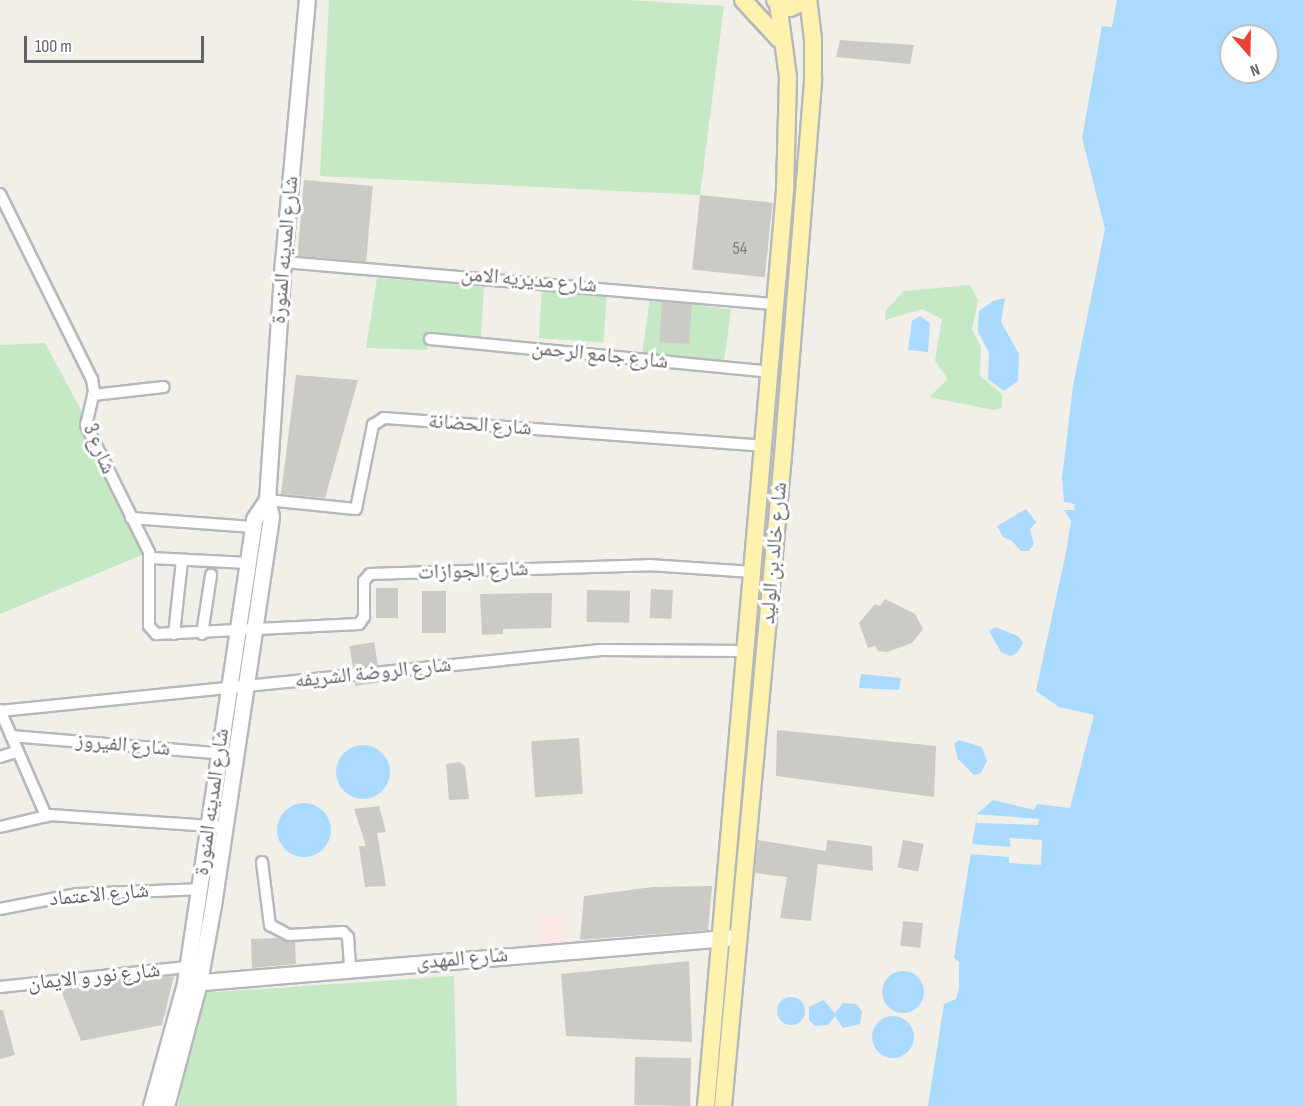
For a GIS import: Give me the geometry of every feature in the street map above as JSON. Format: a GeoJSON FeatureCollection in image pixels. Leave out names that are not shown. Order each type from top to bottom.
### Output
{"type":"FeatureCollection","features":[{"type":"Feature","properties":{"kind":"main road","name":"شارع المدينه المنورة"},"geometry":{"type":"LineString","coordinates":[[166,1106],[225,827],[271,516],[267,500],[283,262],[307,0]]}},
{"type":"Feature","properties":{"kind":"main road"},"geometry":{"type":"LineString","coordinates":[[743,0],[770,26],[784,47]]}},
{"type":"Feature","properties":{"kind":"main road"},"geometry":{"type":"LineString","coordinates":[[749,0],[776,1],[790,8],[807,0]]}},
{"type":"Feature","properties":{"kind":"main road","name":"شارع خالد بن الوليد"},"geometry":{"type":"LineString","coordinates":[[723,1106],[813,79],[813,39],[807,0]]}},
{"type":"Feature","properties":{"kind":"main road","name":"شارع خالد بن الوليد"},"geometry":{"type":"LineString","coordinates":[[706,1106],[765,446],[787,153],[788,77],[776,1]]}},
{"type":"Feature","properties":{"kind":"main road","name":"شارع المدينه المنورة"},"geometry":{"type":"LineString","coordinates":[[151,1106],[192,983],[188,967],[253,527],[256,511],[267,500]]}},
{"type":"Feature","properties":{"kind":"main road"},"geometry":{"type":"LineString","coordinates":[[732,816],[750,818]]}},
{"type":"Feature","properties":{"kind":"main road","name":"شارع المهدى"},"geometry":{"type":"LineString","coordinates":[[192,983],[738,937]]}},
{"type":"Feature","properties":{"kind":"street","name":"شارع 3"},"geometry":{"type":"LineString","coordinates":[[0,194],[79,348],[92,379],[93,395],[86,425],[151,558],[149,626],[156,634],[237,632]]}},
{"type":"Feature","properties":{"kind":"street","name":"شارع مديريه الامن"},"geometry":{"type":"LineString","coordinates":[[283,262],[776,304]]}},
{"type":"Feature","properties":{"kind":"street","name":"شارع جامع الرحمن"},"geometry":{"type":"LineString","coordinates":[[430,339],[770,372]]}},
{"type":"Feature","properties":{"kind":"street"},"geometry":{"type":"LineString","coordinates":[[93,395],[164,387]]}},
{"type":"Feature","properties":{"kind":"street","name":"شارع الحضانة"},"geometry":{"type":"LineString","coordinates":[[267,500],[356,509],[373,425],[380,419],[765,446]]}},
{"type":"Feature","properties":{"kind":"street"},"geometry":{"type":"LineString","coordinates":[[131,518],[253,527]]}},
{"type":"Feature","properties":{"kind":"street"},"geometry":{"type":"LineString","coordinates":[[151,558],[248,563]]}},
{"type":"Feature","properties":{"kind":"street"},"geometry":{"type":"LineString","coordinates":[[174,634],[182,560]]}},
{"type":"Feature","properties":{"kind":"street","name":"شارع الجوازات"},"geometry":{"type":"LineString","coordinates":[[237,632],[359,624],[364,617],[364,581],[370,574],[649,565],[753,573]]}},
{"type":"Feature","properties":{"kind":"street"},"geometry":{"type":"LineString","coordinates":[[202,634],[211,575]]}},
{"type":"Feature","properties":{"kind":"street","name":"شارع الروضة الشريفه"},"geometry":{"type":"LineString","coordinates":[[0,710],[601,650],[746,651]]}},
{"type":"Feature","properties":{"kind":"street"},"geometry":{"type":"LineString","coordinates":[[0,710],[46,816]]}},
{"type":"Feature","properties":{"kind":"street","name":"شارع الفيروز"},"geometry":{"type":"LineString","coordinates":[[11,736],[235,755]]}},
{"type":"Feature","properties":{"kind":"street"},"geometry":{"type":"LineString","coordinates":[[0,757],[18,751]]}},
{"type":"Feature","properties":{"kind":"street"},"geometry":{"type":"LineString","coordinates":[[0,827],[46,816],[225,827]]}},
{"type":"Feature","properties":{"kind":"street"},"geometry":{"type":"LineString","coordinates":[[262,862],[270,925],[289,935],[343,932],[348,937],[350,969]]}},
{"type":"Feature","properties":{"kind":"street","name":"شارع الاعتماد"},"geometry":{"type":"LineString","coordinates":[[0,909],[77,894],[199,889]]}},
{"type":"Feature","properties":{"kind":"street","name":"شارع نور و الايمان"},"geometry":{"type":"LineString","coordinates":[[0,987],[188,967]]}},
{"type":"Feature","properties":{"kind":"shaded area"},"geometry":{"type":"Polygon","coordinates":[[[567,915],[568,947],[538,948],[537,916],[567,915]]]}},
{"type":"Feature","properties":{"kind":"green space"},"geometry":{"type":"Polygon","coordinates":[[[329,0],[627,0],[724,6],[700,195],[320,176],[329,0]]]}},
{"type":"Feature","properties":{"kind":"green space"},"geometry":{"type":"Polygon","coordinates":[[[377,278],[484,286],[481,337],[428,334],[427,350],[366,348],[377,278]]]}},
{"type":"Feature","properties":{"kind":"green space"},"geometry":{"type":"Polygon","coordinates":[[[970,285],[978,300],[972,329],[981,347],[980,376],[1002,394],[1002,408],[993,410],[929,397],[948,379],[935,361],[942,319],[922,309],[885,320],[886,310],[904,291],[970,285]]]}},
{"type":"Feature","properties":{"kind":"green space"},"geometry":{"type":"Polygon","coordinates":[[[542,290],[607,295],[603,342],[539,338],[542,290]]]}},
{"type":"Feature","properties":{"kind":"green space"},"geometry":{"type":"Polygon","coordinates":[[[650,298],[731,309],[723,365],[642,353],[650,298]]]}},
{"type":"Feature","properties":{"kind":"green space"},"geometry":{"type":"Polygon","coordinates":[[[45,343],[156,549],[0,614],[0,345],[45,343]]]}},
{"type":"Feature","properties":{"kind":"green space"},"geometry":{"type":"Polygon","coordinates":[[[454,976],[457,1106],[178,1106],[200,993],[454,976]]]}},
{"type":"Feature","properties":{"kind":"water"},"geometry":{"type":"Polygon","coordinates":[[[1117,0],[1303,0],[1303,1106],[928,1106],[944,1004],[956,999],[959,988],[959,962],[954,958],[977,814],[993,800],[1034,810],[1037,804],[1070,808],[1094,715],[1059,707],[1036,691],[1071,521],[1064,510],[1074,510],[1075,504],[1064,502],[1062,478],[1073,386],[1105,229],[1082,138],[1102,26],[1112,27],[1117,0]]]}},
{"type":"Feature","properties":{"kind":"water"},"geometry":{"type":"Polygon","coordinates":[[[1005,298],[1001,322],[1019,354],[1018,381],[1004,391],[988,379],[989,353],[978,332],[978,322],[979,311],[993,301],[1005,298]]]}},
{"type":"Feature","properties":{"kind":"water"},"geometry":{"type":"Polygon","coordinates":[[[920,316],[930,323],[928,352],[908,350],[912,321],[920,316]]]}},
{"type":"Feature","properties":{"kind":"water"},"geometry":{"type":"Polygon","coordinates":[[[1026,509],[1036,522],[1030,529],[1034,544],[1029,551],[1021,551],[1011,540],[1003,537],[997,526],[1026,509]]]}},
{"type":"Feature","properties":{"kind":"water"},"geometry":{"type":"Polygon","coordinates":[[[995,627],[1018,636],[1023,643],[1017,653],[1010,656],[1001,652],[989,631],[995,627]]]}},
{"type":"Feature","properties":{"kind":"water"},"geometry":{"type":"Polygon","coordinates":[[[861,674],[901,678],[899,690],[859,688],[861,674]]]}},
{"type":"Feature","properties":{"kind":"water"},"geometry":{"type":"Polygon","coordinates":[[[959,740],[982,747],[987,761],[981,773],[974,775],[958,759],[954,744],[959,740]]]}},
{"type":"Feature","properties":{"kind":"water"},"geometry":{"type":"Polygon","coordinates":[[[363,745],[373,747],[382,753],[388,762],[390,772],[388,782],[382,791],[373,797],[363,799],[353,797],[344,791],[338,782],[336,772],[338,762],[344,753],[353,747],[363,745]]]}},
{"type":"Feature","properties":{"kind":"water"},"geometry":{"type":"Polygon","coordinates":[[[304,803],[323,811],[331,830],[323,849],[304,857],[285,849],[277,830],[285,811],[304,803]]]}},
{"type":"Feature","properties":{"kind":"water"},"geometry":{"type":"Polygon","coordinates":[[[903,971],[918,977],[924,992],[918,1007],[903,1013],[888,1007],[882,992],[888,977],[903,971]]]}},
{"type":"Feature","properties":{"kind":"water"},"geometry":{"type":"Polygon","coordinates":[[[791,997],[801,1001],[805,1011],[801,1021],[791,1025],[781,1021],[777,1011],[781,1001],[791,997]]]}},
{"type":"Feature","properties":{"kind":"water"},"geometry":{"type":"Polygon","coordinates":[[[823,1000],[835,1013],[843,1003],[856,1004],[862,1011],[860,1024],[843,1028],[835,1016],[828,1025],[815,1026],[809,1020],[809,1007],[823,1000]]]}},
{"type":"Feature","properties":{"kind":"water"},"geometry":{"type":"Polygon","coordinates":[[[893,1016],[908,1022],[914,1037],[908,1052],[893,1058],[878,1052],[872,1037],[878,1022],[893,1016]]]}},
{"type":"Feature","properties":{"kind":"pier"},"geometry":{"type":"Polygon","coordinates":[[[977,814],[1039,819],[1038,825],[976,823],[977,814]]]}},
{"type":"Feature","properties":{"kind":"pier"},"geometry":{"type":"Polygon","coordinates":[[[1010,838],[1042,840],[1041,865],[1009,863],[1009,857],[970,854],[972,844],[1010,847],[1010,838]]]}},
{"type":"Feature","properties":{"kind":"building"},"geometry":{"type":"Polygon","coordinates":[[[840,40],[914,45],[910,64],[836,57],[840,40]]]}},
{"type":"Feature","properties":{"kind":"building"},"geometry":{"type":"Polygon","coordinates":[[[304,180],[373,186],[366,262],[297,256],[304,180]]]}},
{"type":"Feature","properties":{"kind":"building"},"geometry":{"type":"Polygon","coordinates":[[[700,195],[773,203],[765,277],[692,270],[700,195]]]}},
{"type":"Feature","properties":{"kind":"building"},"geometry":{"type":"Polygon","coordinates":[[[662,302],[692,304],[689,344],[659,342],[662,302]]]}},
{"type":"Feature","properties":{"kind":"building"},"geometry":{"type":"Polygon","coordinates":[[[296,375],[358,380],[325,498],[281,494],[296,375]]]}},
{"type":"Feature","properties":{"kind":"building"},"geometry":{"type":"Polygon","coordinates":[[[376,588],[398,588],[398,618],[376,618],[376,588]]]}},
{"type":"Feature","properties":{"kind":"building"},"geometry":{"type":"Polygon","coordinates":[[[651,589],[673,590],[671,619],[649,618],[651,589]]]}},
{"type":"Feature","properties":{"kind":"building"},"geometry":{"type":"Polygon","coordinates":[[[587,590],[630,591],[629,623],[586,622],[587,590]]]}},
{"type":"Feature","properties":{"kind":"building"},"geometry":{"type":"Polygon","coordinates":[[[422,591],[446,591],[446,633],[422,633],[422,591]]]}},
{"type":"Feature","properties":{"kind":"building"},"geometry":{"type":"Polygon","coordinates":[[[552,593],[551,628],[503,629],[503,634],[482,635],[480,594],[552,593]]]}},
{"type":"Feature","properties":{"kind":"building"},"geometry":{"type":"Polygon","coordinates":[[[885,599],[915,614],[923,629],[912,643],[887,652],[878,651],[875,646],[868,648],[859,623],[875,604],[880,606],[885,599]]]}},
{"type":"Feature","properties":{"kind":"building"},"geometry":{"type":"Polygon","coordinates":[[[374,642],[378,665],[353,669],[349,646],[374,642]]]}},
{"type":"Feature","properties":{"kind":"building"},"geometry":{"type":"Polygon","coordinates":[[[380,680],[381,682],[355,686],[355,683],[380,680]]]}},
{"type":"Feature","properties":{"kind":"building"},"geometry":{"type":"Polygon","coordinates":[[[777,730],[936,746],[934,797],[776,776],[777,730]]]}},
{"type":"Feature","properties":{"kind":"building"},"geometry":{"type":"Polygon","coordinates":[[[579,738],[583,794],[535,797],[531,741],[579,738]]]}},
{"type":"Feature","properties":{"kind":"building"},"geometry":{"type":"Polygon","coordinates":[[[460,762],[465,767],[469,799],[449,800],[446,764],[460,762]]]}},
{"type":"Feature","properties":{"kind":"building"},"geometry":{"type":"Polygon","coordinates":[[[379,806],[386,832],[377,833],[386,886],[365,887],[359,846],[366,846],[354,809],[379,806]]]}},
{"type":"Feature","properties":{"kind":"building"},"geometry":{"type":"Polygon","coordinates":[[[758,840],[826,851],[827,840],[872,846],[873,871],[818,864],[811,921],[780,918],[787,877],[755,873],[758,840]]]}},
{"type":"Feature","properties":{"kind":"building"},"geometry":{"type":"Polygon","coordinates":[[[903,840],[924,844],[918,871],[898,867],[903,840]]]}},
{"type":"Feature","properties":{"kind":"building"},"geometry":{"type":"Polygon","coordinates":[[[712,886],[708,930],[580,940],[584,896],[653,887],[712,886]]]}},
{"type":"Feature","properties":{"kind":"building"},"geometry":{"type":"Polygon","coordinates":[[[903,921],[923,923],[920,948],[900,946],[903,921]]]}},
{"type":"Feature","properties":{"kind":"building"},"geometry":{"type":"Polygon","coordinates":[[[278,938],[295,942],[296,964],[252,968],[251,939],[278,938]]]}},
{"type":"Feature","properties":{"kind":"building"},"geometry":{"type":"Polygon","coordinates":[[[689,961],[692,1042],[566,1036],[561,974],[689,961]]]}},
{"type":"Feature","properties":{"kind":"building"},"geometry":{"type":"Polygon","coordinates":[[[174,976],[162,1025],[81,1041],[60,988],[174,976]]]}},
{"type":"Feature","properties":{"kind":"building"},"geometry":{"type":"Polygon","coordinates":[[[0,1010],[3,1010],[15,1055],[0,1059],[0,1010]]]}},
{"type":"Feature","properties":{"kind":"building"},"geometry":{"type":"Polygon","coordinates":[[[635,1057],[691,1058],[690,1106],[634,1105],[635,1057]]]}}]}
